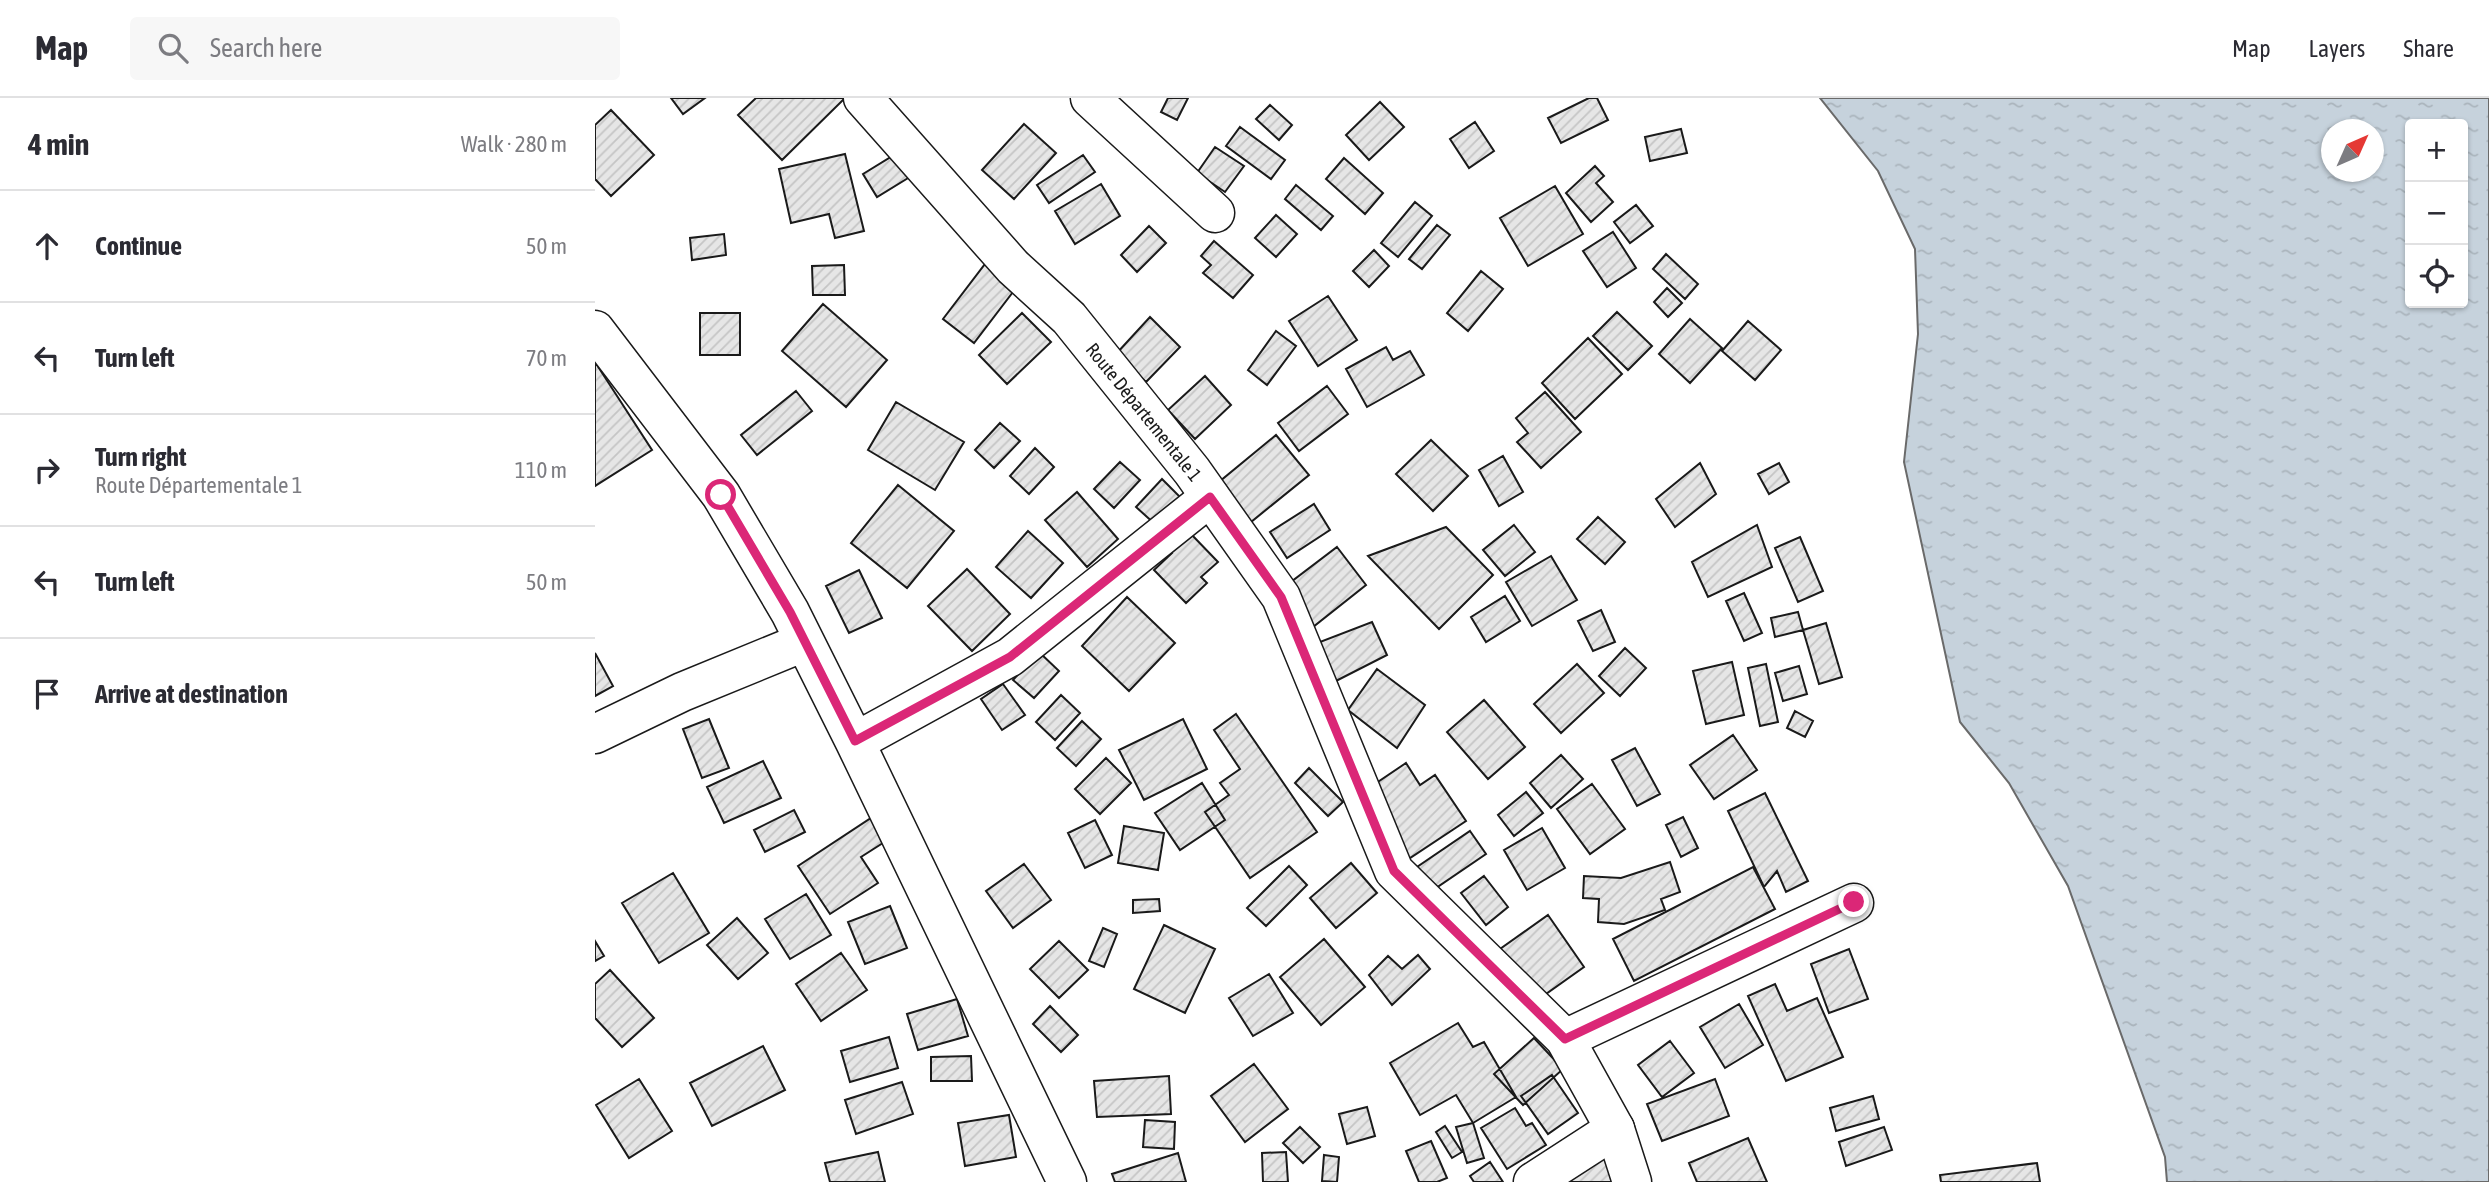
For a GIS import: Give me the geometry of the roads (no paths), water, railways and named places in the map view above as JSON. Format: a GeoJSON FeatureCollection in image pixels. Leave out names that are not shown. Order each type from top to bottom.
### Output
{"type":"FeatureCollection","features":[{"type":"Feature","properties":{"kind":"street","name":"Route Départementale 1"},"geometry":{"type":"LineString","coordinates":[[863,98],[1013,267],[1069,318],[1192,471],[1281,597],[1394,871],[1565,1039],[1615,1129],[1632,1182]]}},
{"type":"Feature","properties":{"kind":"street"},"geometry":{"type":"LineString","coordinates":[[1090,98],[1215,214]]}},
{"type":"Feature","properties":{"kind":"street"},"geometry":{"type":"LineString","coordinates":[[595,330],[721,495],[790,612],[1067,1182]]}},
{"type":"Feature","properties":{"kind":"street"},"geometry":{"type":"LineString","coordinates":[[855,741],[1010,657],[1210,497]]}},
{"type":"Feature","properties":{"kind":"street"},"geometry":{"type":"LineString","coordinates":[[595,734],[682,692],[804,642]]}},
{"type":"Feature","properties":{"kind":"street"},"geometry":{"type":"LineString","coordinates":[[1565,1039],[1854,902]]}},
{"type":"Feature","properties":{"kind":"street"},"geometry":{"type":"LineString","coordinates":[[1533,1182],[1615,1129]]}},
{"type":"Feature","properties":{"kind":"water"},"geometry":{"type":"Polygon","coordinates":[[[1820,98],[2489,98],[2489,1182],[2167,1182],[2165,1157],[2068,886],[2009,783],[1960,722],[1904,462],[1918,334],[1915,249],[1878,171],[1820,98]]]}}]}
